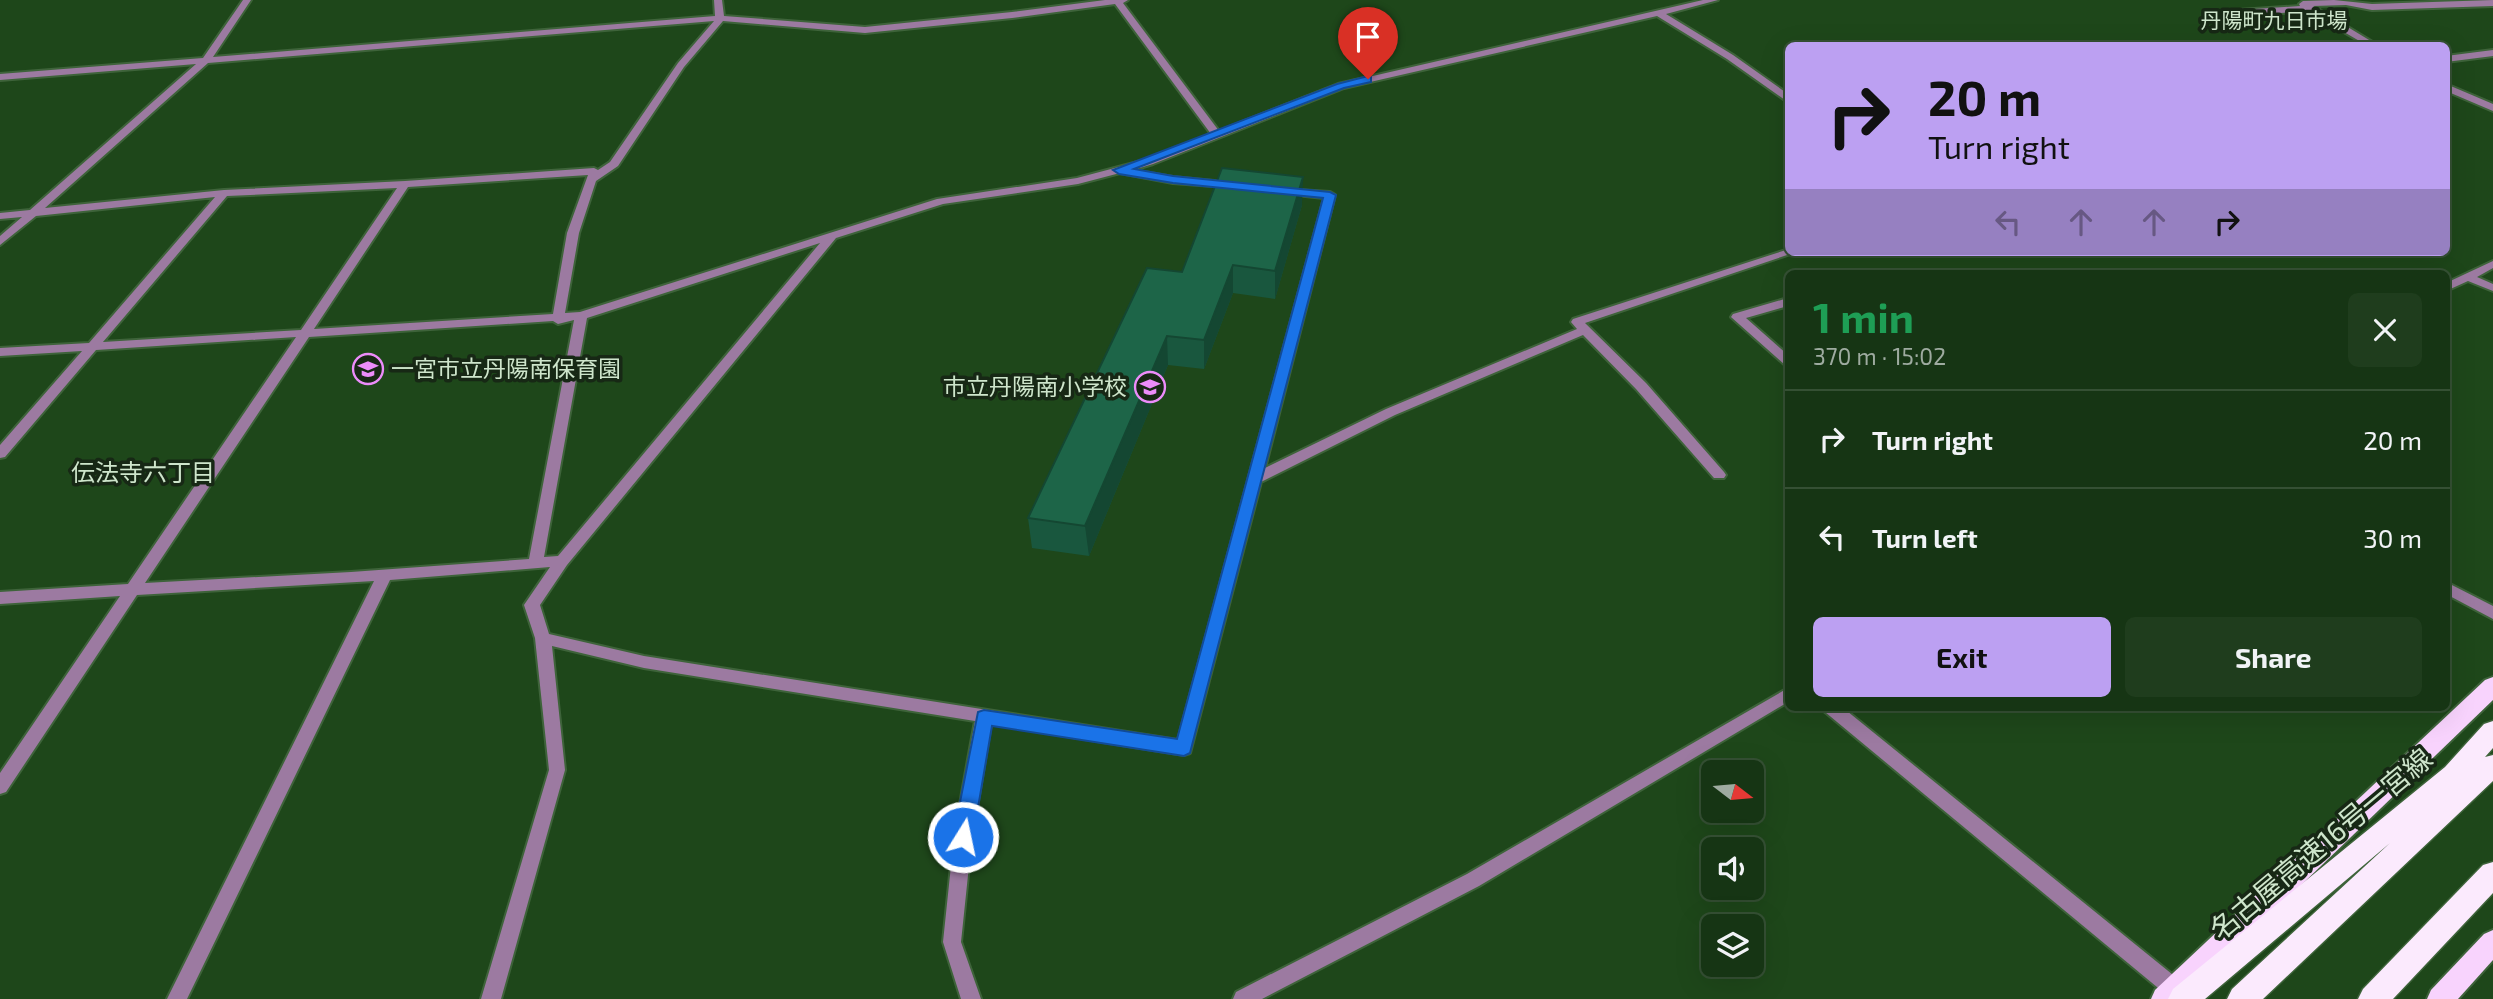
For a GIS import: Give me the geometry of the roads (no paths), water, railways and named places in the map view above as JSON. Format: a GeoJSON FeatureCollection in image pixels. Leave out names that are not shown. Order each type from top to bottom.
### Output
{"type":"FeatureCollection","features":[{"type":"Feature","properties":{"kind":"highway"},"geometry":{"type":"LineString","coordinates":[[2174,996],[2493,686]]}},
{"type":"Feature","properties":{"kind":"highway","name":"名古屋高速16号一宮線"},"geometry":{"type":"LineString","coordinates":[[2174,996],[2454,775],[2493,731]]}},
{"type":"Feature","properties":{"kind":"highway"},"geometry":{"type":"LineString","coordinates":[[2242,999],[2493,765]]}},
{"type":"Feature","properties":{"kind":"highway"},"geometry":{"type":"LineString","coordinates":[[2373,999],[2493,874]]}},
{"type":"Feature","properties":{"kind":"highway"},"geometry":{"type":"LineString","coordinates":[[2440,999],[2493,942]]}},
{"type":"Feature","properties":{"kind":"street"},"geometry":{"type":"LineString","coordinates":[[0,242],[206,60],[247,0]]}},
{"type":"Feature","properties":{"kind":"street"},"geometry":{"type":"LineString","coordinates":[[592,178],[614,164],[681,65],[707,37],[720,18],[718,0]]}},
{"type":"Feature","properties":{"kind":"street"},"geometry":{"type":"LineString","coordinates":[[0,77],[720,18],[865,30],[1124,0]]}},
{"type":"Feature","properties":{"kind":"street"},"geometry":{"type":"LineString","coordinates":[[0,352],[558,320],[581,316],[941,201],[1078,181],[1149,162],[1340,86],[1714,0]]}},
{"type":"Feature","properties":{"kind":"street"},"geometry":{"type":"LineString","coordinates":[[1117,1],[1217,135]]}},
{"type":"Feature","properties":{"kind":"street"},"geometry":{"type":"LineString","coordinates":[[2209,15],[2346,2],[2372,7],[2493,3]]}},
{"type":"Feature","properties":{"kind":"street"},"geometry":{"type":"LineString","coordinates":[[2303,4],[2368,42]]}},
{"type":"Feature","properties":{"kind":"street"},"geometry":{"type":"LineString","coordinates":[[1659,13],[1730,57],[1785,96]]}},
{"type":"Feature","properties":{"kind":"street"},"geometry":{"type":"LineString","coordinates":[[2450,58],[2493,53]]}},
{"type":"Feature","properties":{"kind":"street"},"geometry":{"type":"LineString","coordinates":[[2450,89],[2493,108]]}},
{"type":"Feature","properties":{"kind":"street"},"geometry":{"type":"LineString","coordinates":[[2450,101],[2465,97]]}},
{"type":"Feature","properties":{"kind":"street"},"geometry":{"type":"LineString","coordinates":[[1119,170],[1173,180],[1251,188]]}},
{"type":"Feature","properties":{"kind":"street"},"geometry":{"type":"LineString","coordinates":[[0,216],[223,192],[405,184],[594,171],[573,233],[558,320]]}},
{"type":"Feature","properties":{"kind":"street"},"geometry":{"type":"LineString","coordinates":[[0,787],[6,770],[134,588],[405,184]]}},
{"type":"Feature","properties":{"kind":"street"},"geometry":{"type":"LineString","coordinates":[[543,638],[644,662],[1184,748],[1330,195],[1278,190]]}},
{"type":"Feature","properties":{"kind":"street"},"geometry":{"type":"LineString","coordinates":[[0,454],[223,192]]}},
{"type":"Feature","properties":{"kind":"street"},"geometry":{"type":"LineString","coordinates":[[491,999],[557,769],[543,638],[532,605],[562,561],[833,235]]}},
{"type":"Feature","properties":{"kind":"street"},"geometry":{"type":"LineString","coordinates":[[1719,475],[1641,386],[1577,322],[1785,254]]}},
{"type":"Feature","properties":{"kind":"street"},"geometry":{"type":"LineString","coordinates":[[2450,286],[2493,264]]}},
{"type":"Feature","properties":{"kind":"street"},"geometry":{"type":"LineString","coordinates":[[2467,277],[2493,288]]}},
{"type":"Feature","properties":{"kind":"street"},"geometry":{"type":"LineString","coordinates":[[1785,303],[1737,317],[1785,358]]}},
{"type":"Feature","properties":{"kind":"street"},"geometry":{"type":"LineString","coordinates":[[535,564],[581,316]]}},
{"type":"Feature","properties":{"kind":"street"},"geometry":{"type":"LineString","coordinates":[[1255,478],[1410,403],[1539,352],[1584,330]]}},
{"type":"Feature","properties":{"kind":"street"},"geometry":{"type":"LineString","coordinates":[[0,598],[134,588],[384,577],[562,561]]}},
{"type":"Feature","properties":{"kind":"street"},"geometry":{"type":"LineString","coordinates":[[177,999],[384,577]]}},
{"type":"Feature","properties":{"kind":"street"},"geometry":{"type":"LineString","coordinates":[[2450,589],[2493,613]]}},
{"type":"Feature","properties":{"kind":"street"},"geometry":{"type":"LineString","coordinates":[[1245,999],[1473,880],[1785,696]]}},
{"type":"Feature","properties":{"kind":"street"},"geometry":{"type":"LineString","coordinates":[[1836,711],[2174,996]]}},
{"type":"Feature","properties":{"kind":"street"},"geometry":{"type":"LineString","coordinates":[[971,999],[952,942],[963,837],[984,718]]}},
{"type":"Feature","properties":{"kind":"place","name":"一宮市立丹陽南保育園"},"geometry":{"type":"Point","coordinates":[368,369]}},
{"type":"Feature","properties":{"kind":"place","name":"市立丹陽南小学校"},"geometry":{"type":"Point","coordinates":[1150,387]}},
{"type":"Feature","properties":{"kind":"district","name":"丹陽町九日市場"},"geometry":{"type":"Point","coordinates":[2274,21]}},
{"type":"Feature","properties":{"kind":"district","name":"伝法寺六丁目"},"geometry":{"type":"Point","coordinates":[143,473]}}]}
